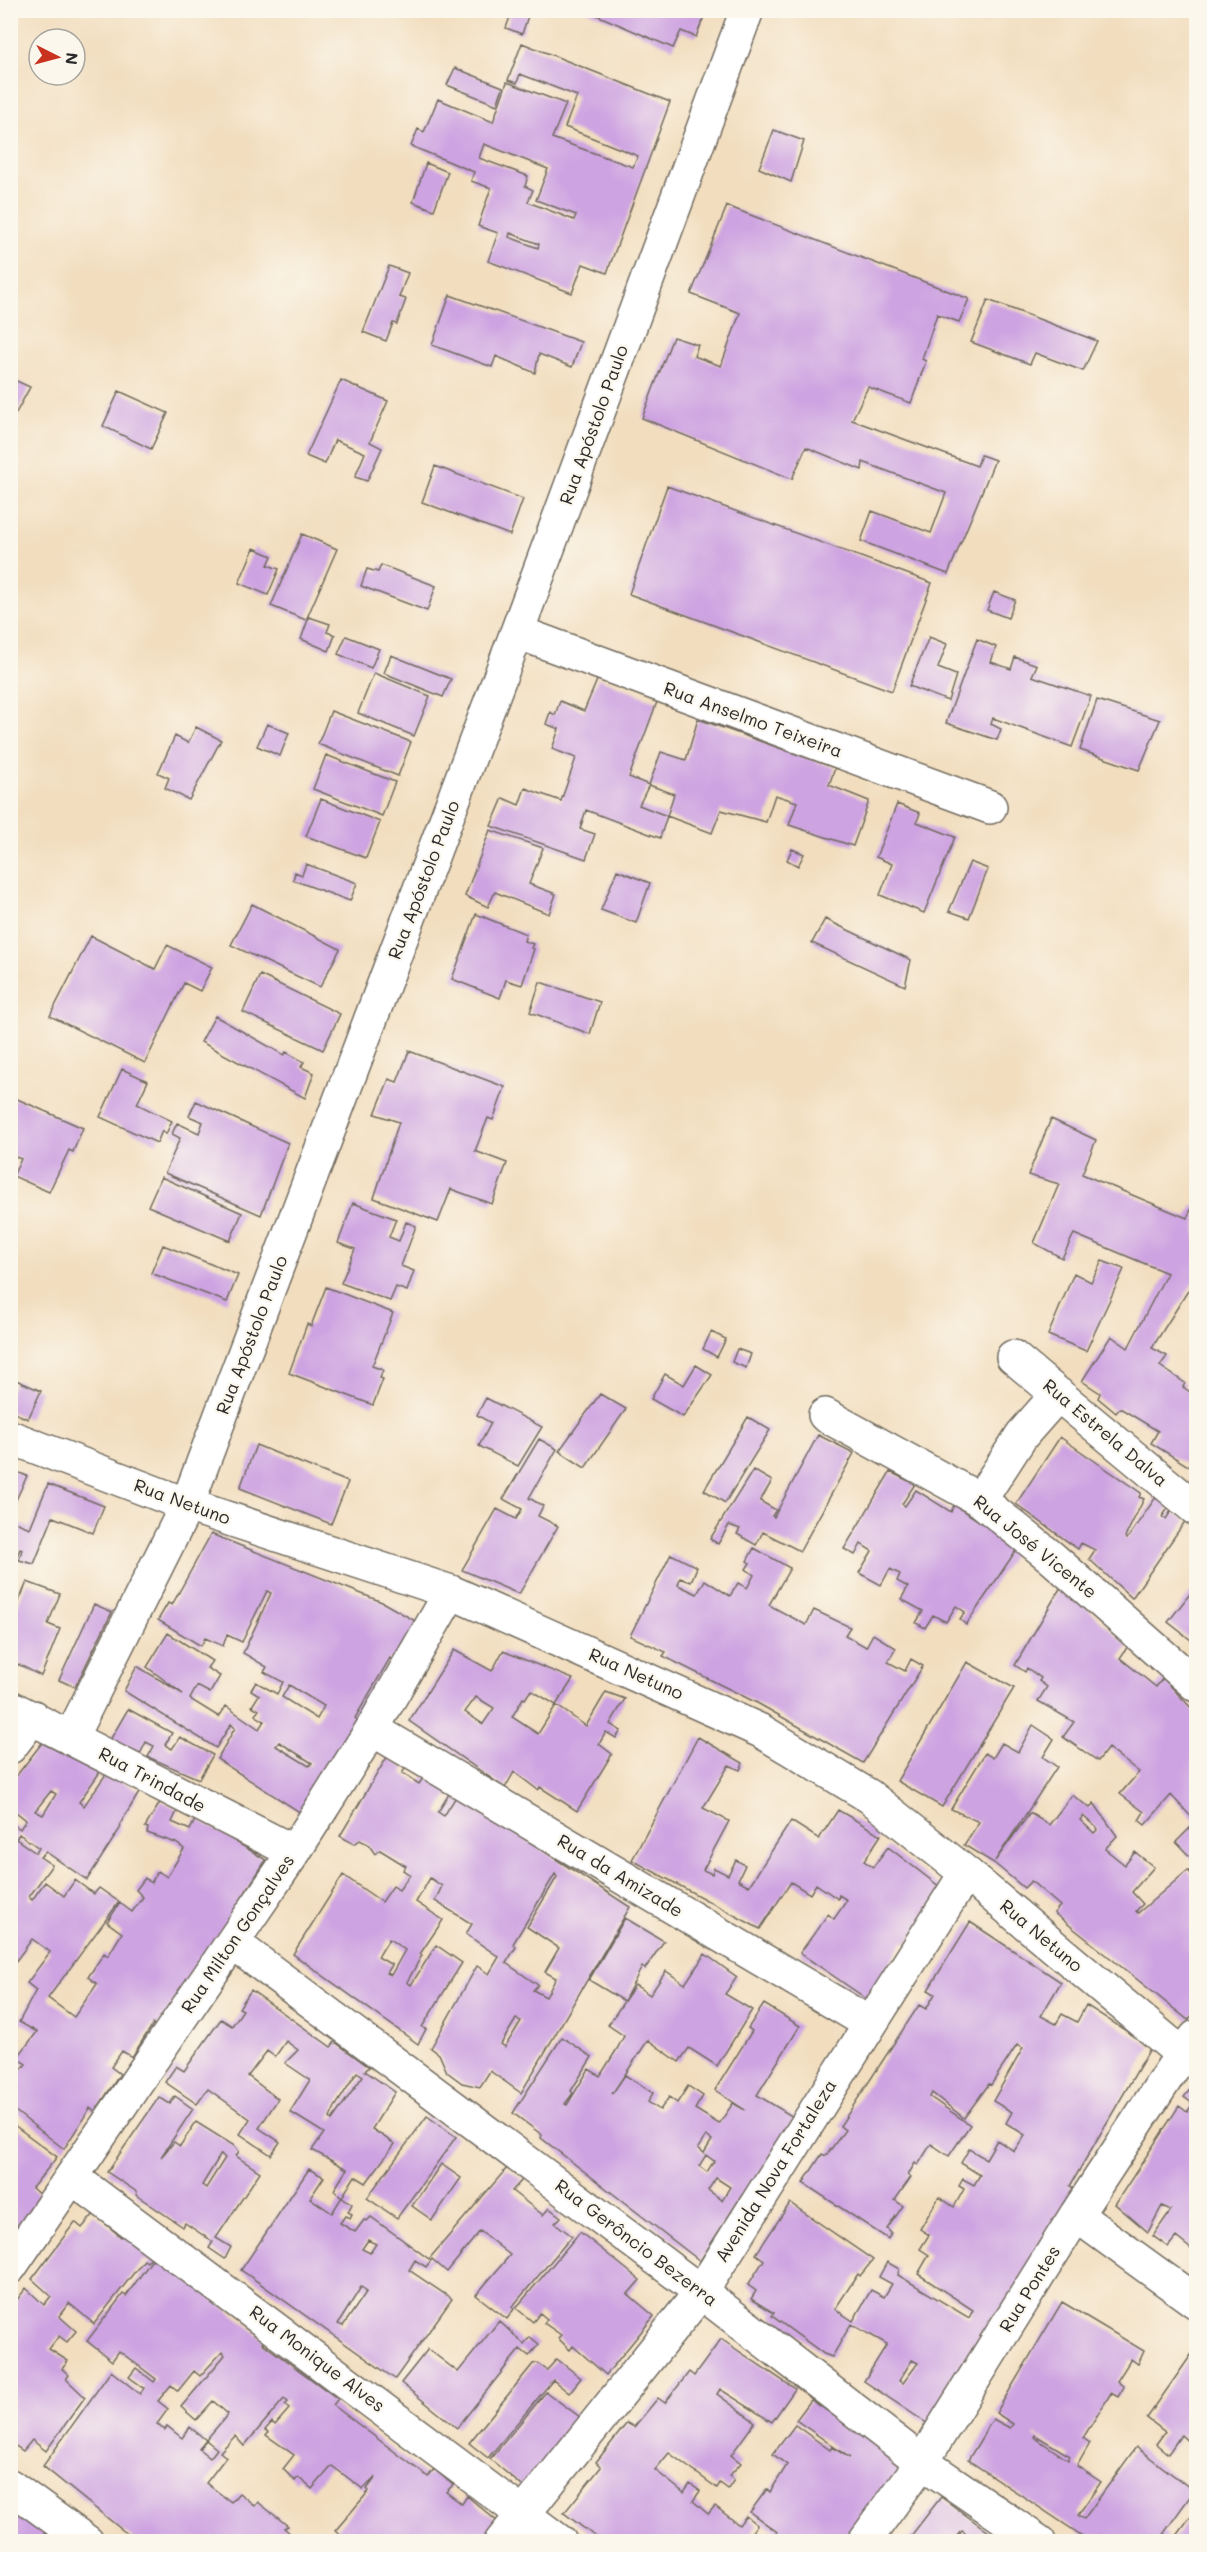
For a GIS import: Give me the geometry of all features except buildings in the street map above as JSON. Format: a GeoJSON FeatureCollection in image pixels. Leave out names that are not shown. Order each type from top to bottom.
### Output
{"type":"FeatureCollection","features":[{"type":"Feature","properties":{"kind":"street","name":"Rua Apóstolo Paulo"},"geometry":{"type":"LineString","coordinates":[[72,1737],[188,1505],[517,632],[747,10]]}},
{"type":"Feature","properties":{"kind":"street","name":"Rua Anselmo Teixeira"},"geometry":{"type":"LineString","coordinates":[[517,632],[990,807]]}},
{"type":"Feature","properties":{"kind":"street","name":"Rua Estrela Dalva"},"geometry":{"type":"LineString","coordinates":[[1013,1357],[1197,1509]]}},
{"type":"Feature","properties":{"kind":"street"},"geometry":{"type":"LineString","coordinates":[[980,1500],[1022,1435],[1058,1394]]}},
{"type":"Feature","properties":{"kind":"street","name":"Rua José Vicente"},"geometry":{"type":"LineString","coordinates":[[825,1415],[980,1500],[1051,1557],[1197,1685]]}},
{"type":"Feature","properties":{"kind":"street","name":"Rua Netuno"},"geometry":{"type":"LineString","coordinates":[[10,1437],[188,1505],[451,1592],[761,1731],[868,1796],[1189,2045]]}},
{"type":"Feature","properties":{"kind":"street","name":"Rua Milton Gonçalves"},"geometry":{"type":"LineString","coordinates":[[10,2267],[294,1852],[372,1729],[451,1592]]}},
{"type":"Feature","properties":{"kind":"street"},"geometry":{"type":"LineString","coordinates":[[10,1747],[22,1712]]}},
{"type":"Feature","properties":{"kind":"street","name":"Rua Trindade"},"geometry":{"type":"LineString","coordinates":[[22,1712],[140,1775],[294,1852]]}},
{"type":"Feature","properties":{"kind":"street","name":"Rua da Amizade"},"geometry":{"type":"LineString","coordinates":[[372,1729],[869,2023]]}},
{"type":"Feature","properties":{"kind":"street","name":"Avenida Nova Fortaleza"},"geometry":{"type":"LineString","coordinates":[[501,2541],[701,2292],[869,2023],[966,1873]]}},
{"type":"Feature","properties":{"kind":"street","name":"Rua Gerôncio Bezerra"},"geometry":{"type":"LineString","coordinates":[[233,1943],[701,2292],[922,2462],[1039,2541]]}},
{"type":"Feature","properties":{"kind":"street","name":"Rua Pontes"},"geometry":{"type":"LineString","coordinates":[[864,2541],[922,2462],[1076,2215],[1189,2045]]}},
{"type":"Feature","properties":{"kind":"street","name":"Rua Monique Alves"},"geometry":{"type":"LineString","coordinates":[[73,2178],[560,2541]]}},
{"type":"Feature","properties":{"kind":"street"},"geometry":{"type":"LineString","coordinates":[[1076,2215],[1197,2302]]}},
{"type":"Feature","properties":{"kind":"street"},"geometry":{"type":"LineString","coordinates":[[10,2486],[87,2541]]}}]}
